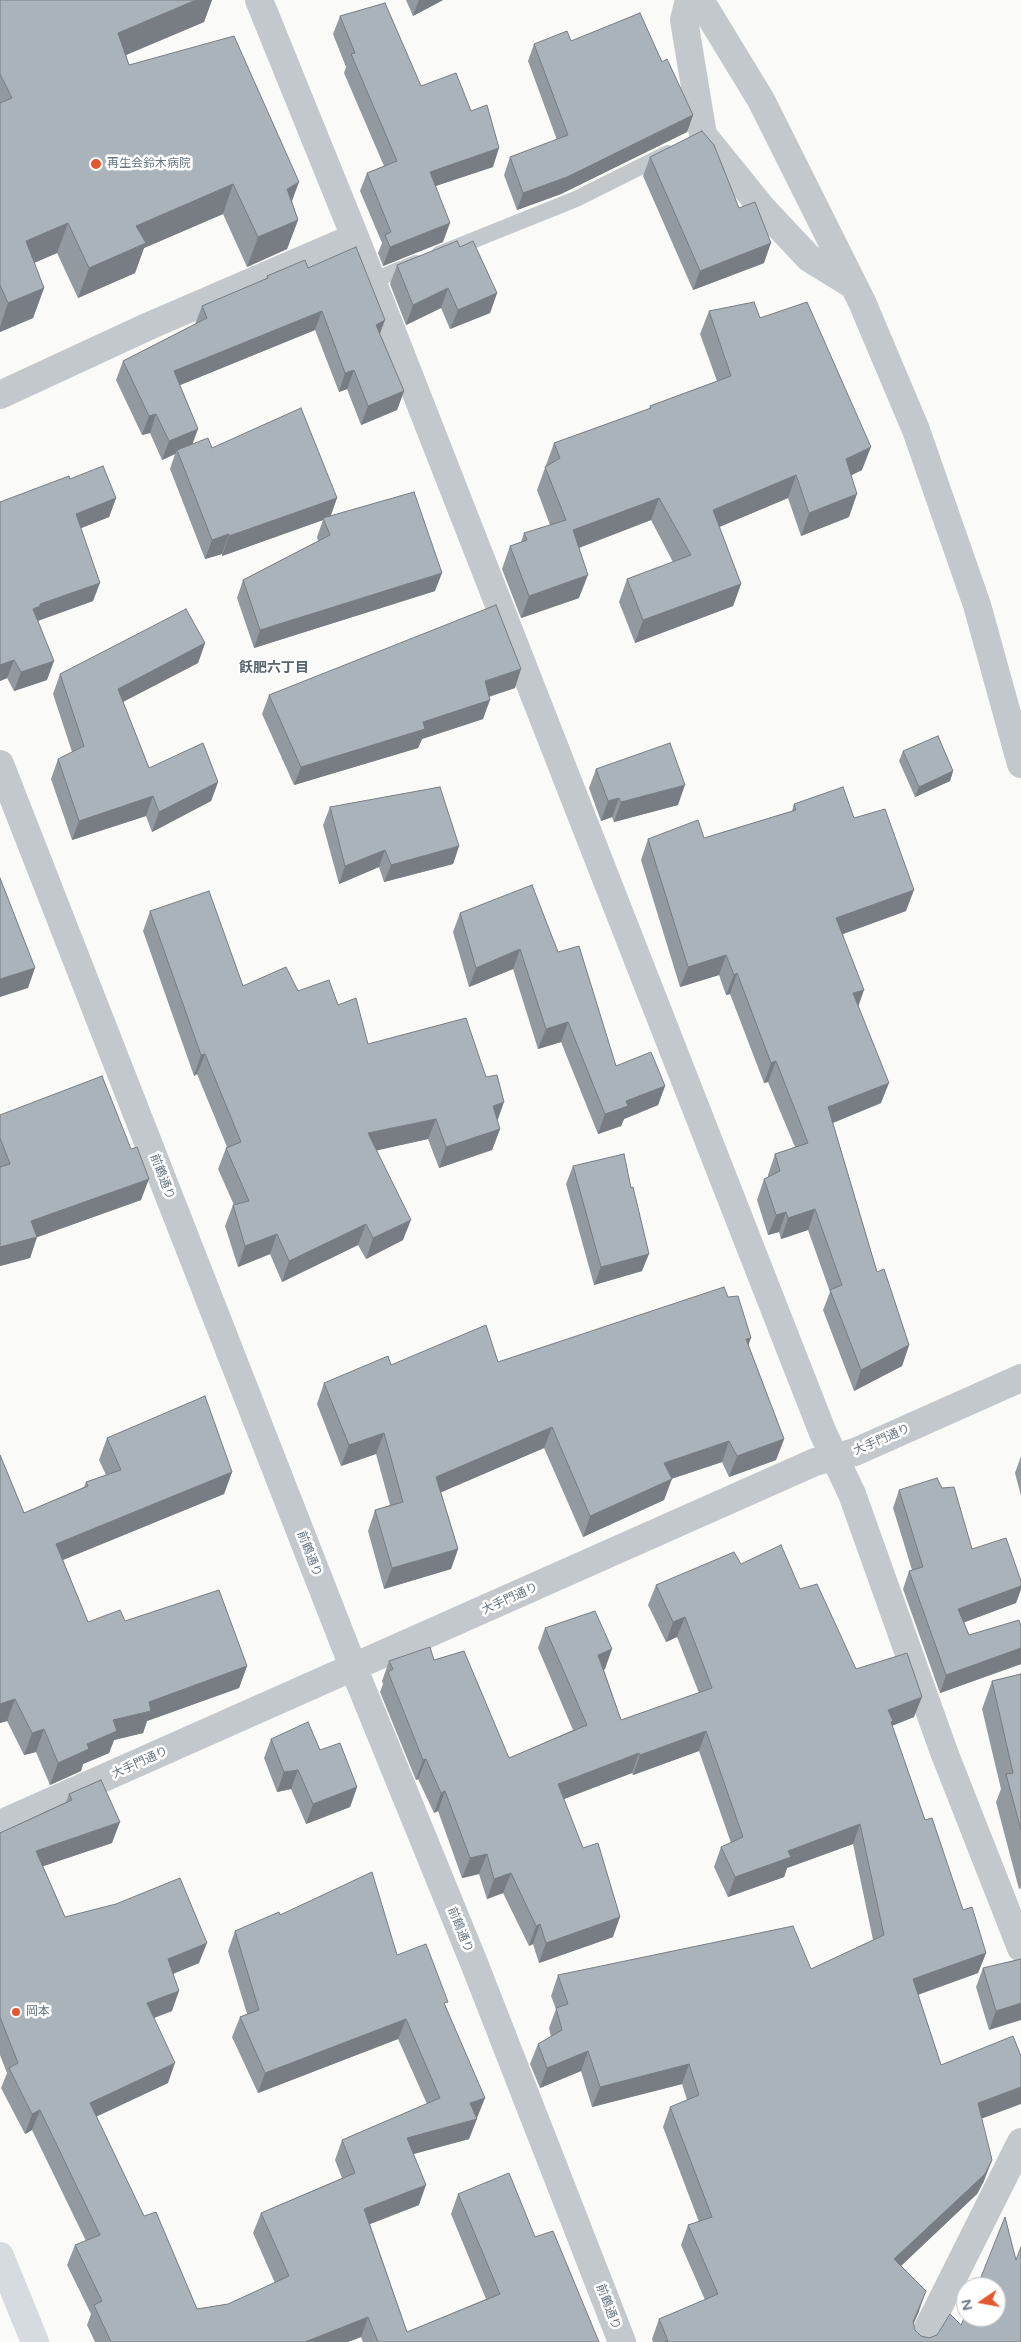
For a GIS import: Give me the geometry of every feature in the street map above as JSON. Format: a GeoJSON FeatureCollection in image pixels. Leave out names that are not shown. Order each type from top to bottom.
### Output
{"type":"FeatureCollection","features":[{"type":"Feature","properties":{"kind":"highway"},"geometry":{"type":"LineString","coordinates":[[0,2256],[35,2342]]}},
{"type":"Feature","properties":{"kind":"street"},"geometry":{"type":"LineString","coordinates":[[259,0],[356,237],[820,1424],[852,1494],[944,1752],[1021,1948]]}},
{"type":"Feature","properties":{"kind":"street"},"geometry":{"type":"LineString","coordinates":[[689,0],[684,20],[703,135],[762,208],[809,258],[853,285]]}},
{"type":"Feature","properties":{"kind":"street"},"geometry":{"type":"LineString","coordinates":[[700,0],[761,100],[853,285],[916,430],[977,605],[1021,764]]}},
{"type":"Feature","properties":{"kind":"street"},"geometry":{"type":"LineString","coordinates":[[0,395],[149,326],[356,237]]}},
{"type":"Feature","properties":{"kind":"street","name":"前鶴通り"},"geometry":{"type":"LineString","coordinates":[[0,764],[354,1669],[474,1963],[622,2342]]}},
{"type":"Feature","properties":{"kind":"street","name":"大手門通り"},"geometry":{"type":"LineString","coordinates":[[0,1824],[354,1669],[815,1462],[855,1452],[1021,1378]]}},
{"type":"Feature","properties":{"kind":"street"},"geometry":{"type":"LineString","coordinates":[[920,2342],[1021,2142]]}},
{"type":"Feature","properties":{"kind":"lane"},"geometry":{"type":"LineString","coordinates":[[372,281],[576,199],[703,135]]}},
{"type":"Feature","properties":{"kind":"building"},"geometry":{"type":"Polygon","coordinates":[[[0,0],[196,0],[118,33],[129,65],[234,36],[299,182],[287,189],[298,220],[258,237],[233,184],[136,226],[146,243],[89,268],[68,223],[26,241],[44,288],[8,303],[0,285],[0,103],[12,98],[0,74],[0,0]]]}},
{"type":"Feature","properties":{"kind":"building"},"geometry":{"type":"Polygon","coordinates":[[[385,3],[421,86],[456,73],[471,111],[487,105],[499,148],[430,172],[450,223],[390,247],[385,235],[391,232],[367,173],[397,161],[351,54],[355,53],[340,16],[385,3]]]}},
{"type":"Feature","properties":{"kind":"building"},"geometry":{"type":"Polygon","coordinates":[[[640,13],[662,62],[667,59],[693,115],[567,177],[523,193],[510,157],[568,135],[534,44],[567,31],[571,41],[640,13]]]}},
{"type":"Feature","properties":{"kind":"building"},"geometry":{"type":"Polygon","coordinates":[[[702,131],[714,145],[739,208],[755,202],[771,243],[700,271],[650,157],[702,131]]]}},
{"type":"Feature","properties":{"kind":"building"},"geometry":{"type":"Polygon","coordinates":[[[457,241],[460,247],[473,241],[497,293],[458,310],[448,288],[413,305],[397,265],[457,241]]]}},
{"type":"Feature","properties":{"kind":"building"},"geometry":{"type":"Polygon","coordinates":[[[356,247],[385,320],[376,325],[404,391],[368,406],[354,370],[345,373],[322,311],[174,371],[198,429],[169,441],[156,414],[149,416],[123,361],[207,318],[202,306],[305,260],[308,268],[356,247]]]}},
{"type":"Feature","properties":{"kind":"building"},"geometry":{"type":"Polygon","coordinates":[[[754,302],[760,318],[807,302],[871,447],[846,459],[857,494],[809,513],[796,475],[713,510],[741,584],[643,620],[627,579],[691,555],[659,498],[573,530],[588,575],[529,596],[510,546],[527,540],[524,533],[566,520],[545,467],[560,458],[554,443],[651,408],[650,406],[731,376],[709,311],[754,302]]]}},
{"type":"Feature","properties":{"kind":"building"},"geometry":{"type":"Polygon","coordinates":[[[301,408],[337,498],[229,536],[229,534],[212,540],[177,450],[208,438],[212,448],[301,408]]]}},
{"type":"Feature","properties":{"kind":"building"},"geometry":{"type":"Polygon","coordinates":[[[103,466],[116,498],[76,514],[100,583],[40,604],[40,606],[33,609],[54,661],[21,672],[14,660],[0,665],[0,502],[69,476],[70,479],[103,466]]]}},
{"type":"Feature","properties":{"kind":"building"},"geometry":{"type":"Polygon","coordinates":[[[414,492],[442,573],[260,630],[243,580],[330,535],[323,518],[414,492]]]}},
{"type":"Feature","properties":{"kind":"building"},"geometry":{"type":"Polygon","coordinates":[[[496,605],[521,669],[485,681],[490,700],[423,722],[425,729],[301,767],[269,695],[496,605]]]}},
{"type":"Feature","properties":{"kind":"building"},"geometry":{"type":"Polygon","coordinates":[[[186,609],[205,643],[118,689],[149,768],[203,743],[218,782],[159,812],[153,796],[79,821],[58,759],[84,746],[60,674],[186,609]]]}},
{"type":"Feature","properties":{"kind":"building"},"geometry":{"type":"Polygon","coordinates":[[[938,736],[953,771],[919,787],[903,751],[938,736]]]}},
{"type":"Feature","properties":{"kind":"building"},"geometry":{"type":"Polygon","coordinates":[[[670,743],[685,785],[621,802],[619,798],[608,801],[596,769],[670,743]]]}},
{"type":"Feature","properties":{"kind":"building"},"geometry":{"type":"Polygon","coordinates":[[[440,787],[459,846],[391,865],[385,850],[345,866],[330,807],[440,787]]]}},
{"type":"Feature","properties":{"kind":"building"},"geometry":{"type":"Polygon","coordinates":[[[843,787],[854,818],[885,809],[914,890],[836,918],[864,990],[853,993],[889,1083],[828,1107],[877,1272],[884,1269],[909,1345],[861,1370],[830,1290],[842,1285],[815,1209],[788,1218],[786,1212],[776,1215],[764,1179],[780,1171],[775,1154],[808,1143],[776,1061],[771,1063],[737,973],[734,975],[726,955],[688,967],[648,839],[698,820],[704,838],[796,810],[794,804],[843,787]]]}},
{"type":"Feature","properties":{"kind":"building"},"geometry":{"type":"Polygon","coordinates":[[[0,878],[35,968],[0,979],[0,878]]]}},
{"type":"Feature","properties":{"kind":"building"},"geometry":{"type":"Polygon","coordinates":[[[532,885],[558,952],[579,946],[616,1066],[651,1052],[665,1086],[626,1101],[628,1106],[605,1114],[568,1022],[546,1029],[520,949],[476,968],[460,913],[532,885]]]}},
{"type":"Feature","properties":{"kind":"building"},"geometry":{"type":"Polygon","coordinates":[[[209,891],[243,986],[286,967],[298,991],[329,980],[338,1005],[356,998],[368,1044],[466,1018],[486,1077],[497,1075],[504,1102],[493,1106],[500,1129],[446,1147],[436,1119],[368,1133],[411,1220],[373,1238],[366,1224],[289,1261],[277,1234],[245,1246],[233,1205],[249,1201],[226,1148],[241,1142],[205,1054],[201,1055],[150,911],[209,891]]]}},
{"type":"Feature","properties":{"kind":"building"},"geometry":{"type":"Polygon","coordinates":[[[102,1076],[131,1149],[137,1147],[149,1179],[31,1221],[37,1237],[0,1247],[0,1167],[10,1164],[0,1138],[0,1115],[102,1076]]]}},
{"type":"Feature","properties":{"kind":"building"},"geometry":{"type":"Polygon","coordinates":[[[624,1154],[649,1254],[601,1267],[573,1166],[624,1154]]]}},
{"type":"Feature","properties":{"kind":"building"},"geometry":{"type":"Polygon","coordinates":[[[724,1287],[728,1297],[738,1296],[751,1338],[746,1339],[784,1439],[737,1456],[729,1441],[664,1463],[672,1479],[590,1516],[552,1427],[436,1477],[458,1549],[392,1568],[375,1510],[403,1502],[384,1433],[349,1445],[324,1383],[388,1356],[391,1365],[486,1325],[498,1362],[724,1287]]]}},
{"type":"Feature","properties":{"kind":"building"},"geometry":{"type":"Polygon","coordinates":[[[205,1396],[232,1472],[56,1544],[88,1622],[120,1610],[125,1621],[219,1590],[247,1666],[149,1702],[151,1711],[113,1720],[117,1731],[87,1744],[89,1749],[58,1763],[44,1729],[32,1733],[15,1699],[0,1704],[0,1455],[24,1513],[88,1486],[86,1482],[121,1470],[107,1438],[205,1396]]]}},
{"type":"Feature","properties":{"kind":"building"},"geometry":{"type":"Polygon","coordinates":[[[937,1478],[942,1488],[954,1487],[972,1549],[1006,1538],[1021,1581],[1021,1586],[958,1609],[969,1635],[1019,1620],[1021,1626],[1021,1648],[946,1675],[909,1571],[923,1567],[899,1490],[937,1478]]]}},
{"type":"Feature","properties":{"kind":"building"},"geometry":{"type":"Polygon","coordinates":[[[781,1545],[800,1589],[817,1584],[856,1669],[907,1653],[922,1697],[888,1710],[893,1721],[891,1722],[925,1820],[932,1818],[963,1910],[972,1907],[986,1953],[913,1979],[941,2065],[1013,2036],[1021,2056],[1021,2087],[978,2103],[992,2160],[985,2174],[894,2259],[926,2291],[913,2322],[915,2330],[921,2336],[929,2338],[937,2335],[950,2314],[956,2320],[956,2327],[1006,2327],[1006,2277],[981,2277],[1005,2217],[1016,2260],[1021,2247],[1021,2342],[664,2342],[668,2341],[659,2319],[718,2294],[688,2225],[712,2217],[670,2107],[699,2095],[689,2064],[600,2087],[588,2051],[547,2068],[538,2044],[562,2030],[556,2008],[568,2004],[558,1975],[793,1926],[811,1969],[884,1935],[860,1824],[788,1851],[791,1857],[735,1877],[721,1847],[743,1837],[706,1731],[640,1755],[639,1753],[558,1784],[583,1848],[598,1843],[620,1917],[546,1943],[540,1924],[536,1926],[511,1873],[494,1879],[487,1854],[470,1858],[445,1791],[441,1793],[426,1759],[423,1760],[388,1672],[393,1669],[389,1661],[430,1647],[434,1660],[464,1651],[509,1758],[587,1725],[545,1628],[595,1611],[612,1649],[598,1655],[621,1720],[712,1688],[685,1617],[673,1622],[656,1585],[734,1552],[741,1564],[781,1545]]]}},
{"type":"Feature","properties":{"kind":"building"},"geometry":{"type":"Polygon","coordinates":[[[1021,1674],[1021,1830],[1006,1774],[1013,1773],[992,1681],[1021,1674]]]}},
{"type":"Feature","properties":{"kind":"building"},"geometry":{"type":"Polygon","coordinates":[[[308,1722],[320,1750],[340,1743],[357,1787],[313,1804],[298,1770],[284,1772],[271,1739],[308,1722]]]}},
{"type":"Feature","properties":{"kind":"building"},"geometry":{"type":"Polygon","coordinates":[[[101,1780],[120,1822],[36,1851],[65,1917],[116,1904],[180,1878],[207,1943],[168,1959],[179,1991],[147,2003],[175,2063],[90,2103],[144,2216],[156,2212],[197,2309],[228,2304],[289,2276],[261,2213],[355,2173],[342,2140],[440,2098],[406,2019],[265,2073],[240,2017],[259,2010],[235,1931],[279,1912],[280,1915],[372,1872],[397,1955],[426,1944],[448,2002],[444,2003],[485,2098],[470,2103],[477,2119],[407,2138],[426,2185],[364,2209],[407,2332],[500,2294],[458,2194],[509,2173],[535,2237],[553,2231],[599,2342],[378,2342],[368,2317],[305,2342],[111,2342],[94,2305],[102,2301],[75,2245],[100,2235],[40,2110],[32,2114],[9,2068],[18,2063],[0,2017],[0,1833],[72,1800],[69,1794],[101,1780]]]}},
{"type":"Feature","properties":{"kind":"building"},"geometry":{"type":"Polygon","coordinates":[[[1021,1959],[1021,2003],[996,2011],[983,1968],[1021,1959]]]}},
{"type":"Feature","properties":{"kind":"place","name":"再生会鈴木病院"},"geometry":{"type":"Point","coordinates":[96,164]}},
{"type":"Feature","properties":{"kind":"place","name":"岡本"},"geometry":{"type":"Point","coordinates":[16,2012]}},
{"type":"Feature","properties":{"kind":"district","name":"飫肥六丁目"},"geometry":{"type":"Point","coordinates":[274,668]}}]}
